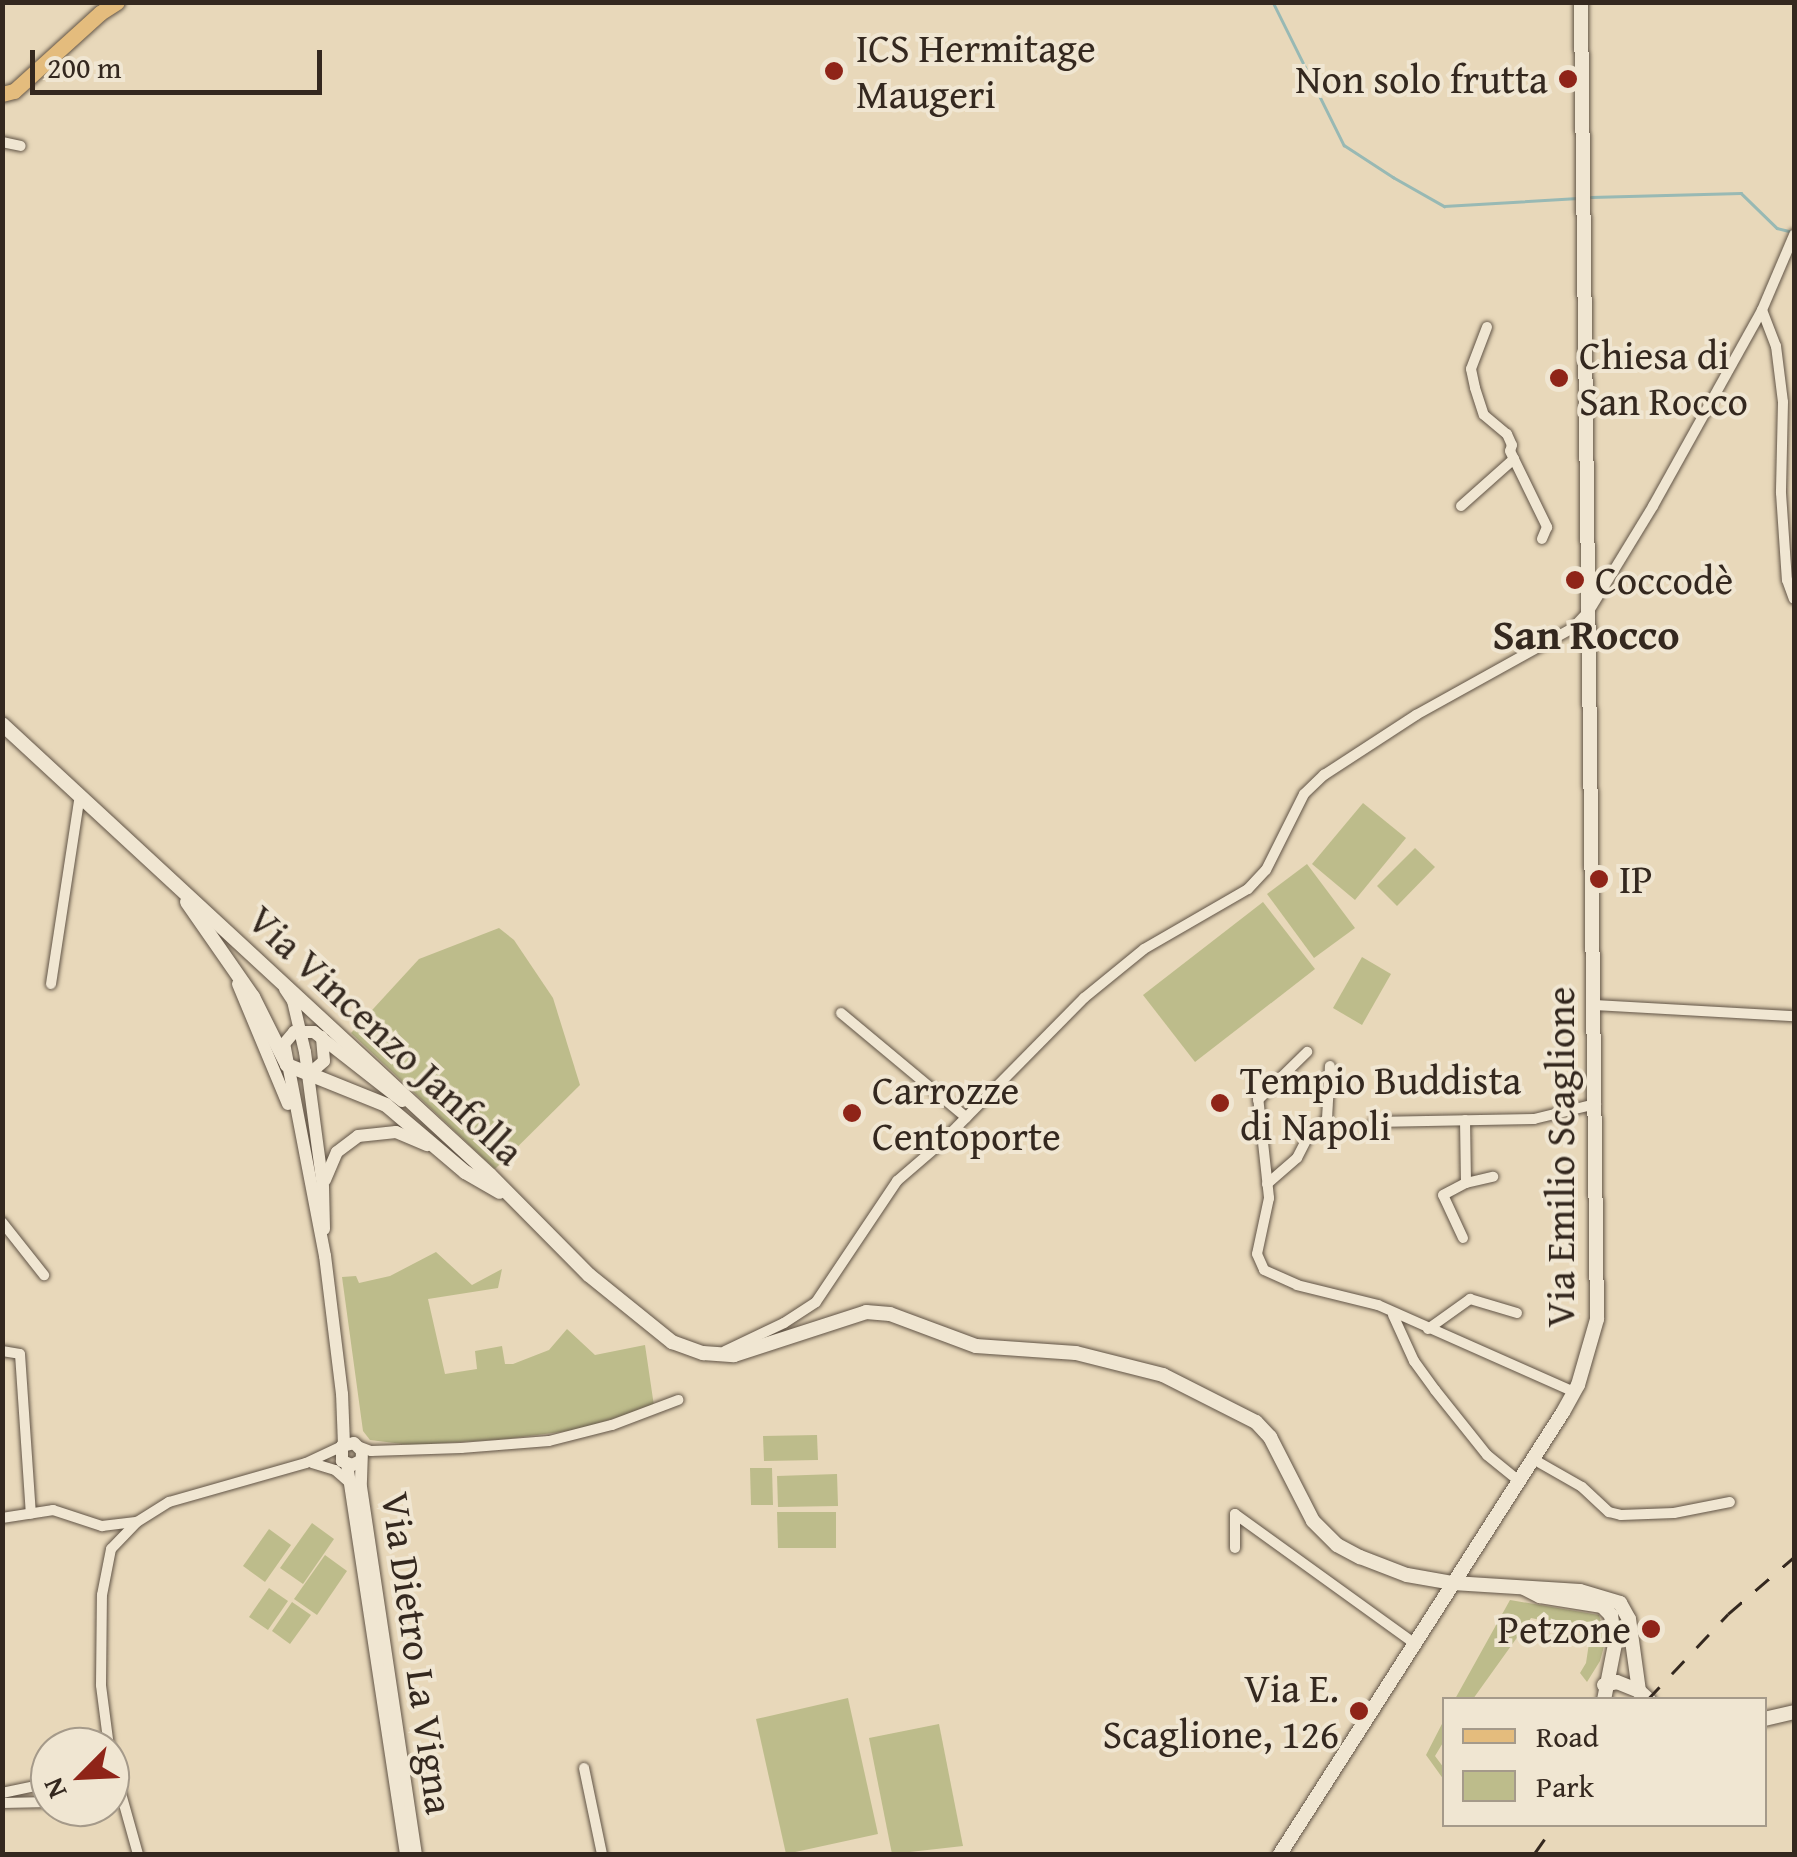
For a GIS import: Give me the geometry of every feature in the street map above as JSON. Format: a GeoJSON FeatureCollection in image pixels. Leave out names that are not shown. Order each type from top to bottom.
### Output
{"type":"FeatureCollection","features":[{"type":"Feature","properties":{"kind":"main road"},"geometry":{"type":"LineString","coordinates":[[2,94],[14,92],[100,13],[118,2]]}},
{"type":"Feature","properties":{"kind":"main road","name":"Via Emilio Scaglione"},"geometry":{"type":"LineString","coordinates":[[1280,1854],[1574,1392],[1597,1319],[1587,288],[1580,2]]}},
{"type":"Feature","properties":{"kind":"main road","name":"Via Vincenzo Janfolla"},"geometry":{"type":"LineString","coordinates":[[2,724],[510,1197]]}},
{"type":"Feature","properties":{"kind":"main road","name":"Via Vincenzo Janfolla"},"geometry":{"type":"LineString","coordinates":[[174,884],[253,997],[293,1070],[386,1105],[481,1183],[510,1197]]}},
{"type":"Feature","properties":{"kind":"main road"},"geometry":{"type":"LineString","coordinates":[[510,1197],[647,1326],[672,1342],[714,1355],[757,1351],[866,1312],[890,1314],[976,1346],[1076,1353],[1163,1375],[1216,1399],[1264,1429],[1303,1506],[1338,1545],[1388,1569],[1453,1583],[1594,1592],[1620,1603],[1631,1632],[1644,1695]]}},
{"type":"Feature","properties":{"kind":"main road"},"geometry":{"type":"LineString","coordinates":[[1523,1588],[1556,1600],[1602,1606],[1611,1615],[1615,1644],[1604,1692]]}},
{"type":"Feature","properties":{"kind":"main road"},"geometry":{"type":"LineString","coordinates":[[1604,1692],[1617,1682],[1644,1695]]}},
{"type":"Feature","properties":{"kind":"main road"},"geometry":{"type":"LineString","coordinates":[[1767,1719],[1794,1712]]}},
{"type":"Feature","properties":{"kind":"street"},"geometry":{"type":"LineString","coordinates":[[2,142],[20,146]]}},
{"type":"Feature","properties":{"kind":"street"},"geometry":{"type":"LineString","coordinates":[[714,1355],[746,1343],[816,1302],[897,1181],[1084,998],[1144,948],[1248,888],[1266,870],[1304,794],[1324,776],[1416,715],[1568,633],[1589,611],[1762,310],[1794,235]]}},
{"type":"Feature","properties":{"kind":"street"},"geometry":{"type":"LineString","coordinates":[[1762,310],[1776,346],[1783,402],[1781,493],[1787,580],[1794,598]]}},
{"type":"Feature","properties":{"kind":"street"},"geometry":{"type":"LineString","coordinates":[[1487,327],[1471,369],[1475,388],[1484,415],[1506,434],[1547,527],[1542,538]]}},
{"type":"Feature","properties":{"kind":"street"},"geometry":{"type":"LineString","coordinates":[[1461,506],[1514,458]]}},
{"type":"Feature","properties":{"kind":"street"},"geometry":{"type":"LineString","coordinates":[[51,984],[80,794]]}},
{"type":"Feature","properties":{"kind":"street"},"geometry":{"type":"LineString","coordinates":[[218,947],[263,1037],[300,1139]]}},
{"type":"Feature","properties":{"kind":"street"},"geometry":{"type":"LineString","coordinates":[[280,980],[326,1048],[324,1062],[308,1075]]}},
{"type":"Feature","properties":{"kind":"street"},"geometry":{"type":"LineString","coordinates":[[293,1001],[301,1030],[324,1188],[324,1256]]}},
{"type":"Feature","properties":{"kind":"street"},"geometry":{"type":"LineString","coordinates":[[1595,1005],[1794,1016]]}},
{"type":"Feature","properties":{"kind":"street"},"geometry":{"type":"LineString","coordinates":[[841,1013],[966,1117]]}},
{"type":"Feature","properties":{"kind":"street"},"geometry":{"type":"LineString","coordinates":[[354,1453],[324,1256],[284,1059],[288,1037],[301,1030],[320,1035],[430,1119]]}},
{"type":"Feature","properties":{"kind":"street"},"geometry":{"type":"LineString","coordinates":[[1258,1100],[1307,1052]]}},
{"type":"Feature","properties":{"kind":"street"},"geometry":{"type":"LineString","coordinates":[[1267,1184],[1298,1158],[1306,1138],[1327,1120],[1330,1066]]}},
{"type":"Feature","properties":{"kind":"street"},"geometry":{"type":"LineString","coordinates":[[1256,1078],[1267,1184],[1257,1254],[1264,1270],[1297,1285],[1378,1305],[1574,1392]]}},
{"type":"Feature","properties":{"kind":"street"},"geometry":{"type":"LineString","coordinates":[[1374,1122],[1534,1120],[1597,1104]]}},
{"type":"Feature","properties":{"kind":"street"},"geometry":{"type":"LineString","coordinates":[[1465,1120],[1466,1184]]}},
{"type":"Feature","properties":{"kind":"street"},"geometry":{"type":"LineString","coordinates":[[324,1188],[337,1152],[346,1142],[371,1132],[409,1135],[452,1161]]}},
{"type":"Feature","properties":{"kind":"street"},"geometry":{"type":"LineString","coordinates":[[1463,1238],[1443,1195],[1493,1177]]}},
{"type":"Feature","properties":{"kind":"street"},"geometry":{"type":"LineString","coordinates":[[2,1222],[44,1274]]}},
{"type":"Feature","properties":{"kind":"street"},"geometry":{"type":"LineString","coordinates":[[1428,1329],[1470,1300],[1517,1313]]}},
{"type":"Feature","properties":{"kind":"street"},"geometry":{"type":"LineString","coordinates":[[1392,1314],[1414,1362],[1435,1390],[1487,1454],[1519,1481]]}},
{"type":"Feature","properties":{"kind":"street"},"geometry":{"type":"LineString","coordinates":[[2,1351],[20,1354],[31,1514]]}},
{"type":"Feature","properties":{"kind":"street"},"geometry":{"type":"LineString","coordinates":[[106,1555],[137,1522],[187,1495],[354,1453],[549,1441],[612,1425],[678,1400]]}},
{"type":"Feature","properties":{"kind":"street","name":"Via Dietro La Vigna"},"geometry":{"type":"LineString","coordinates":[[354,1453],[350,1484],[406,1854]]}},
{"type":"Feature","properties":{"kind":"street","name":"Via Dietro La Vigna"},"geometry":{"type":"LineString","coordinates":[[354,1453],[416,1854]]}},
{"type":"Feature","properties":{"kind":"street"},"geometry":{"type":"LineString","coordinates":[[1532,1459],[1582,1487],[1610,1512],[1622,1515],[1674,1512],[1730,1502]]}},
{"type":"Feature","properties":{"kind":"street"},"geometry":{"type":"LineString","coordinates":[[309,1463],[335,1470],[350,1484]]}},
{"type":"Feature","properties":{"kind":"street"},"geometry":{"type":"LineString","coordinates":[[2,1518],[63,1511],[102,1526],[137,1522]]}},
{"type":"Feature","properties":{"kind":"street"},"geometry":{"type":"LineString","coordinates":[[1235,1548],[1235,1514],[1414,1643]]}},
{"type":"Feature","properties":{"kind":"street"},"geometry":{"type":"LineString","coordinates":[[102,1526],[106,1555],[101,1685],[107,1727]]}},
{"type":"Feature","properties":{"kind":"street"},"geometry":{"type":"LineString","coordinates":[[584,1768],[602,1854]]}},
{"type":"Feature","properties":{"kind":"street"},"geometry":{"type":"LineString","coordinates":[[2,1793],[30,1787]]}},
{"type":"Feature","properties":{"kind":"street"},"geometry":{"type":"LineString","coordinates":[[2,1804],[30,1803]]}},
{"type":"Feature","properties":{"kind":"street"},"geometry":{"type":"LineString","coordinates":[[128,1827],[138,1854]]}},
{"type":"Feature","properties":{"kind":"green space"},"geometry":{"type":"Polygon","coordinates":[[[1363,803],[1406,838],[1355,900],[1312,864],[1363,803]]]}},
{"type":"Feature","properties":{"kind":"green space"},"geometry":{"type":"Polygon","coordinates":[[[1415,848],[1435,867],[1397,906],[1377,886],[1415,848]]]}},
{"type":"Feature","properties":{"kind":"green space"},"geometry":{"type":"Polygon","coordinates":[[[1307,864],[1355,928],[1314,958],[1267,894],[1307,864]]]}},
{"type":"Feature","properties":{"kind":"green space"},"geometry":{"type":"Polygon","coordinates":[[[1263,902],[1315,969],[1195,1062],[1143,995],[1263,902]]]}},
{"type":"Feature","properties":{"kind":"green space"},"geometry":{"type":"Polygon","coordinates":[[[499,928],[514,940],[553,998],[580,1085],[495,1169],[351,1033],[419,959],[499,928]]]}},
{"type":"Feature","properties":{"kind":"green space"},"geometry":{"type":"Polygon","coordinates":[[[1362,957],[1391,974],[1362,1025],[1333,1008],[1362,957]]]}},
{"type":"Feature","properties":{"kind":"green space"},"geometry":{"type":"Polygon","coordinates":[[[436,1252],[472,1285],[502,1269],[498,1288],[428,1299],[445,1374],[477,1369],[475,1351],[502,1346],[505,1364],[513,1364],[549,1350],[567,1329],[595,1355],[645,1345],[654,1406],[576,1430],[507,1439],[411,1445],[370,1440],[363,1431],[342,1277],[356,1276],[359,1283],[390,1276],[436,1252]]]}},
{"type":"Feature","properties":{"kind":"green space"},"geometry":{"type":"Polygon","coordinates":[[[817,1435],[818,1460],[764,1461],[763,1436],[817,1435]]]}},
{"type":"Feature","properties":{"kind":"green space"},"geometry":{"type":"Polygon","coordinates":[[[750,1468],[772,1468],[773,1505],[751,1505],[750,1468]]]}},
{"type":"Feature","properties":{"kind":"green space"},"geometry":{"type":"Polygon","coordinates":[[[837,1474],[838,1506],[778,1507],[777,1476],[837,1474]]]}},
{"type":"Feature","properties":{"kind":"green space"},"geometry":{"type":"Polygon","coordinates":[[[777,1512],[836,1512],[836,1548],[778,1548],[777,1512]]]}},
{"type":"Feature","properties":{"kind":"green space"},"geometry":{"type":"Polygon","coordinates":[[[312,1523],[334,1539],[303,1584],[280,1568],[312,1523]]]}},
{"type":"Feature","properties":{"kind":"green space"},"geometry":{"type":"Polygon","coordinates":[[[269,1529],[291,1545],[265,1582],[243,1566],[269,1529]]]}},
{"type":"Feature","properties":{"kind":"green space"},"geometry":{"type":"Polygon","coordinates":[[[325,1555],[347,1571],[317,1615],[294,1599],[325,1555]]]}},
{"type":"Feature","properties":{"kind":"green space"},"geometry":{"type":"Polygon","coordinates":[[[269,1588],[288,1601],[268,1630],[249,1617],[269,1588]]]}},
{"type":"Feature","properties":{"kind":"green space"},"geometry":{"type":"Polygon","coordinates":[[[1510,1600],[1599,1615],[1606,1639],[1600,1661],[1587,1682],[1580,1673],[1586,1663],[1591,1630],[1531,1618],[1474,1697],[1456,1697],[1510,1600]]]}},
{"type":"Feature","properties":{"kind":"green space"},"geometry":{"type":"Polygon","coordinates":[[[292,1602],[311,1615],[290,1644],[272,1631],[292,1602]]]}},
{"type":"Feature","properties":{"kind":"green space"},"geometry":{"type":"Polygon","coordinates":[[[848,1698],[878,1834],[786,1854],[756,1719],[848,1698]]]}},
{"type":"Feature","properties":{"kind":"green space"},"geometry":{"type":"Polygon","coordinates":[[[939,1724],[963,1846],[892,1854],[869,1738],[939,1724]]]}},
{"type":"Feature","properties":{"kind":"green space"},"geometry":{"type":"Polygon","coordinates":[[[1442,1724],[1442,1744],[1435,1756],[1442,1765],[1442,1777],[1426,1755],[1442,1724]]]}},
{"type":"Feature","properties":{"kind":"waterway"},"geometry":{"type":"LineString","coordinates":[[1273,2],[1344,145],[1393,177],[1444,206],[1578,198]]}},
{"type":"Feature","properties":{"kind":"waterway"},"geometry":{"type":"LineString","coordinates":[[1591,197],[1741,193],[1777,228],[1793,232]]}},
{"type":"Feature","properties":{"kind":"railway"},"geometry":{"type":"LineString","coordinates":[[1650,1697],[1728,1614],[1794,1557]]}},
{"type":"Feature","properties":{"kind":"railway"},"geometry":{"type":"LineString","coordinates":[[1534,1854],[1553,1827]]}},
{"type":"Feature","properties":{"kind":"place","name":"ICS Hermitage Maugeri"},"geometry":{"type":"Point","coordinates":[834,71]}},
{"type":"Feature","properties":{"kind":"place","name":"Non solo frutta"},"geometry":{"type":"Point","coordinates":[1568,79]}},
{"type":"Feature","properties":{"kind":"place","name":"Chiesa di San Rocco"},"geometry":{"type":"Point","coordinates":[1559,378]}},
{"type":"Feature","properties":{"kind":"place","name":"Coccodè"},"geometry":{"type":"Point","coordinates":[1575,580]}},
{"type":"Feature","properties":{"kind":"place","name":"IP"},"geometry":{"type":"Point","coordinates":[1599,879]}},
{"type":"Feature","properties":{"kind":"place","name":"Tempio Buddista di Napoli"},"geometry":{"type":"Point","coordinates":[1220,1103]}},
{"type":"Feature","properties":{"kind":"place","name":"Carrozze Centoporte"},"geometry":{"type":"Point","coordinates":[852,1113]}},
{"type":"Feature","properties":{"kind":"place","name":"Petzone"},"geometry":{"type":"Point","coordinates":[1651,1629]}},
{"type":"Feature","properties":{"kind":"place","name":"Via E. Scaglione, 126"},"geometry":{"type":"Point","coordinates":[1359,1711]}},
{"type":"Feature","properties":{"kind":"district","name":"San Rocco"},"geometry":{"type":"Point","coordinates":[1586,634]}}]}
